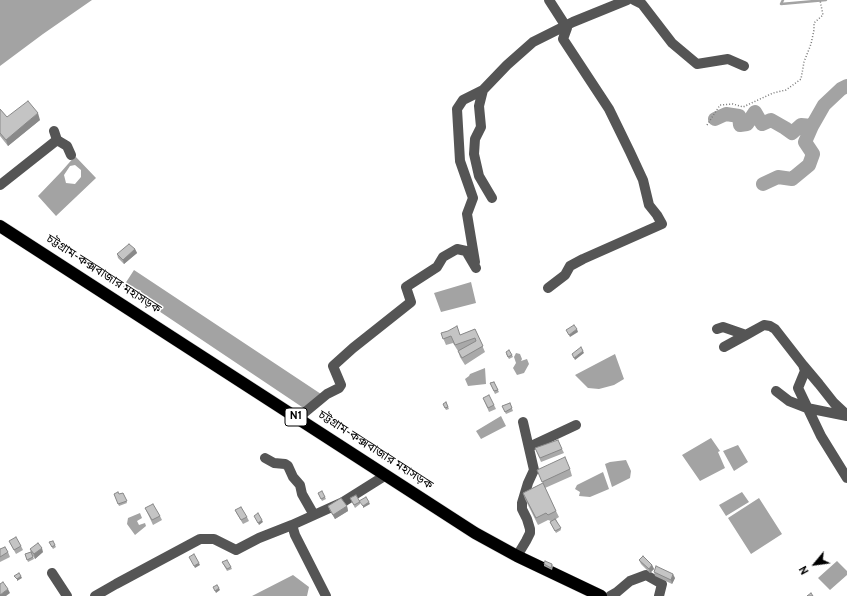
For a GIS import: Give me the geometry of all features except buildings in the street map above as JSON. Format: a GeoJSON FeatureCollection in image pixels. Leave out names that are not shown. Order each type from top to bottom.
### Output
{"type":"FeatureCollection","features":[{"type":"Feature","properties":{"kind":"highway","name":"চট্টগ্রাম-কক্সবাজার মহাসড়ক"},"geometry":{"type":"LineString","coordinates":[[0,226],[475,533],[517,556],[601,596]]}},
{"type":"Feature","properties":{"kind":"street"},"geometry":{"type":"LineString","coordinates":[[548,288],[565,275],[570,266],[583,258],[662,224],[649,205],[643,180],[609,109],[563,39],[567,28],[566,25],[549,0]]}},
{"type":"Feature","properties":{"kind":"street"},"geometry":{"type":"LineString","coordinates":[[298,418],[327,394],[339,388],[341,385],[333,366],[352,348],[411,302],[406,287],[437,267],[443,257],[457,249],[466,251],[476,268],[467,214],[473,198],[460,162],[457,109],[463,100],[483,90],[507,65],[533,42],[566,25],[627,0]]}},
{"type":"Feature","properties":{"kind":"street"},"geometry":{"type":"LineString","coordinates":[[634,0],[642,4],[672,43],[697,64],[728,59],[744,66]]}},
{"type":"Feature","properties":{"kind":"street"},"geometry":{"type":"LineString","coordinates":[[483,90],[479,106],[481,127],[475,139],[474,154],[479,176],[492,198]]}},
{"type":"Feature","properties":{"kind":"street"},"geometry":{"type":"LineString","coordinates":[[0,185],[56,135],[67,146],[71,155]]}},
{"type":"Feature","properties":{"kind":"street"},"geometry":{"type":"LineString","coordinates":[[724,347],[764,325],[770,326],[775,329],[834,403],[847,415]]}},
{"type":"Feature","properties":{"kind":"street"},"geometry":{"type":"LineString","coordinates":[[717,329],[723,327],[746,335]]}},
{"type":"Feature","properties":{"kind":"street"},"geometry":{"type":"LineString","coordinates":[[803,365],[805,371],[798,388],[821,436],[847,478]]}},
{"type":"Feature","properties":{"kind":"street"},"geometry":{"type":"LineString","coordinates":[[776,391],[789,400],[807,408],[847,415]]}},
{"type":"Feature","properties":{"kind":"street"},"geometry":{"type":"LineString","coordinates":[[517,556],[530,533],[527,519],[522,509],[522,503],[534,470],[522,422]]}},
{"type":"Feature","properties":{"kind":"street"},"geometry":{"type":"LineString","coordinates":[[529,447],[576,425]]}},
{"type":"Feature","properties":{"kind":"street"},"geometry":{"type":"LineString","coordinates":[[265,458],[274,463],[285,464],[288,466],[293,477],[300,485],[302,494],[314,515]]}},
{"type":"Feature","properties":{"kind":"street"},"geometry":{"type":"LineString","coordinates":[[95,596],[200,539],[214,540],[236,550],[259,538],[343,502],[386,475]]}},
{"type":"Feature","properties":{"kind":"street"},"geometry":{"type":"LineString","coordinates":[[292,525],[295,535],[326,596]]}},
{"type":"Feature","properties":{"kind":"street"},"geometry":{"type":"LineString","coordinates":[[52,573],[67,596]]}},
{"type":"Feature","properties":{"kind":"street"},"geometry":{"type":"LineString","coordinates":[[610,596],[630,581],[646,575],[662,584],[658,596]]}},
{"type":"Feature","properties":{"kind":"path"},"geometry":{"type":"LineString","coordinates":[[707,125],[720,105],[733,104],[743,107],[773,93],[786,90],[801,79],[804,62],[811,44],[814,23],[823,14],[820,0]]}},
{"type":"Feature","properties":{"kind":"shaded area"},"geometry":{"type":"Polygon","coordinates":[[[0,0],[92,0],[0,66],[0,0]]]}},
{"type":"Feature","properties":{"kind":"shaded area"},"geometry":{"type":"Polygon","coordinates":[[[75,156],[96,178],[56,216],[38,196],[75,156]],[[75,165],[70,166],[64,175],[66,183],[75,184],[81,177],[81,170],[75,165]]]}},
{"type":"Feature","properties":{"kind":"shaded area"},"geometry":{"type":"Polygon","coordinates":[[[134,270],[321,394],[305,409],[123,287],[134,270]]]}},
{"type":"Feature","properties":{"kind":"shaded area"},"geometry":{"type":"Polygon","coordinates":[[[471,282],[476,303],[441,312],[434,293],[471,282]]]}},
{"type":"Feature","properties":{"kind":"shaded area"},"geometry":{"type":"Polygon","coordinates":[[[516,353],[520,354],[522,359],[521,361],[527,359],[529,364],[524,373],[517,375],[513,368],[516,363],[514,357],[516,353]]]}},
{"type":"Feature","properties":{"kind":"shaded area"},"geometry":{"type":"Polygon","coordinates":[[[615,354],[624,379],[614,385],[599,389],[588,388],[575,375],[615,354]]]}},
{"type":"Feature","properties":{"kind":"shaded area"},"geometry":{"type":"Polygon","coordinates":[[[485,368],[486,384],[468,386],[465,379],[470,374],[485,368]]]}},
{"type":"Feature","properties":{"kind":"shaded area"},"geometry":{"type":"Polygon","coordinates":[[[501,416],[506,426],[481,439],[476,431],[501,416]]]}},
{"type":"Feature","properties":{"kind":"shaded area"},"geometry":{"type":"Polygon","coordinates":[[[711,438],[720,451],[718,452],[725,468],[700,481],[682,455],[711,438]]]}},
{"type":"Feature","properties":{"kind":"shaded area"},"geometry":{"type":"Polygon","coordinates":[[[738,445],[748,462],[734,471],[723,451],[738,445]]]}},
{"type":"Feature","properties":{"kind":"shaded area"},"geometry":{"type":"Polygon","coordinates":[[[626,460],[631,471],[630,478],[612,487],[605,464],[626,460]]]}},
{"type":"Feature","properties":{"kind":"shaded area"},"geometry":{"type":"Polygon","coordinates":[[[603,472],[609,489],[590,497],[579,496],[580,492],[575,489],[577,485],[603,472]]]}},
{"type":"Feature","properties":{"kind":"shaded area"},"geometry":{"type":"Polygon","coordinates":[[[742,492],[749,502],[726,516],[719,505],[742,492]]]}},
{"type":"Feature","properties":{"kind":"shaded area"},"geometry":{"type":"Polygon","coordinates":[[[759,498],[782,534],[751,554],[728,518],[759,498]]]}},
{"type":"Feature","properties":{"kind":"shaded area"},"geometry":{"type":"Polygon","coordinates":[[[140,513],[142,518],[137,521],[139,525],[145,523],[146,526],[135,535],[127,524],[128,518],[140,513]]]}},
{"type":"Feature","properties":{"kind":"shaded area"},"geometry":{"type":"Polygon","coordinates":[[[837,561],[847,571],[847,575],[830,590],[818,578],[837,561]]]}},
{"type":"Feature","properties":{"kind":"shaded area"},"geometry":{"type":"Polygon","coordinates":[[[293,575],[309,587],[307,596],[252,596],[293,575]]]}},
{"type":"Feature","properties":{"kind":"waterway"},"geometry":{"type":"LineString","coordinates":[[783,0],[781,4],[826,0]]}},
{"type":"Feature","properties":{"kind":"waterway"},"geometry":{"type":"LineString","coordinates":[[715,119],[726,114],[739,116],[740,125],[747,124],[755,112],[762,124],[771,120],[792,133],[801,125],[812,126],[824,105],[841,89],[847,86]]}},
{"type":"Feature","properties":{"kind":"waterway"},"geometry":{"type":"LineString","coordinates":[[763,184],[778,177],[792,179],[809,165],[813,154],[805,142],[812,126]]}}]}
